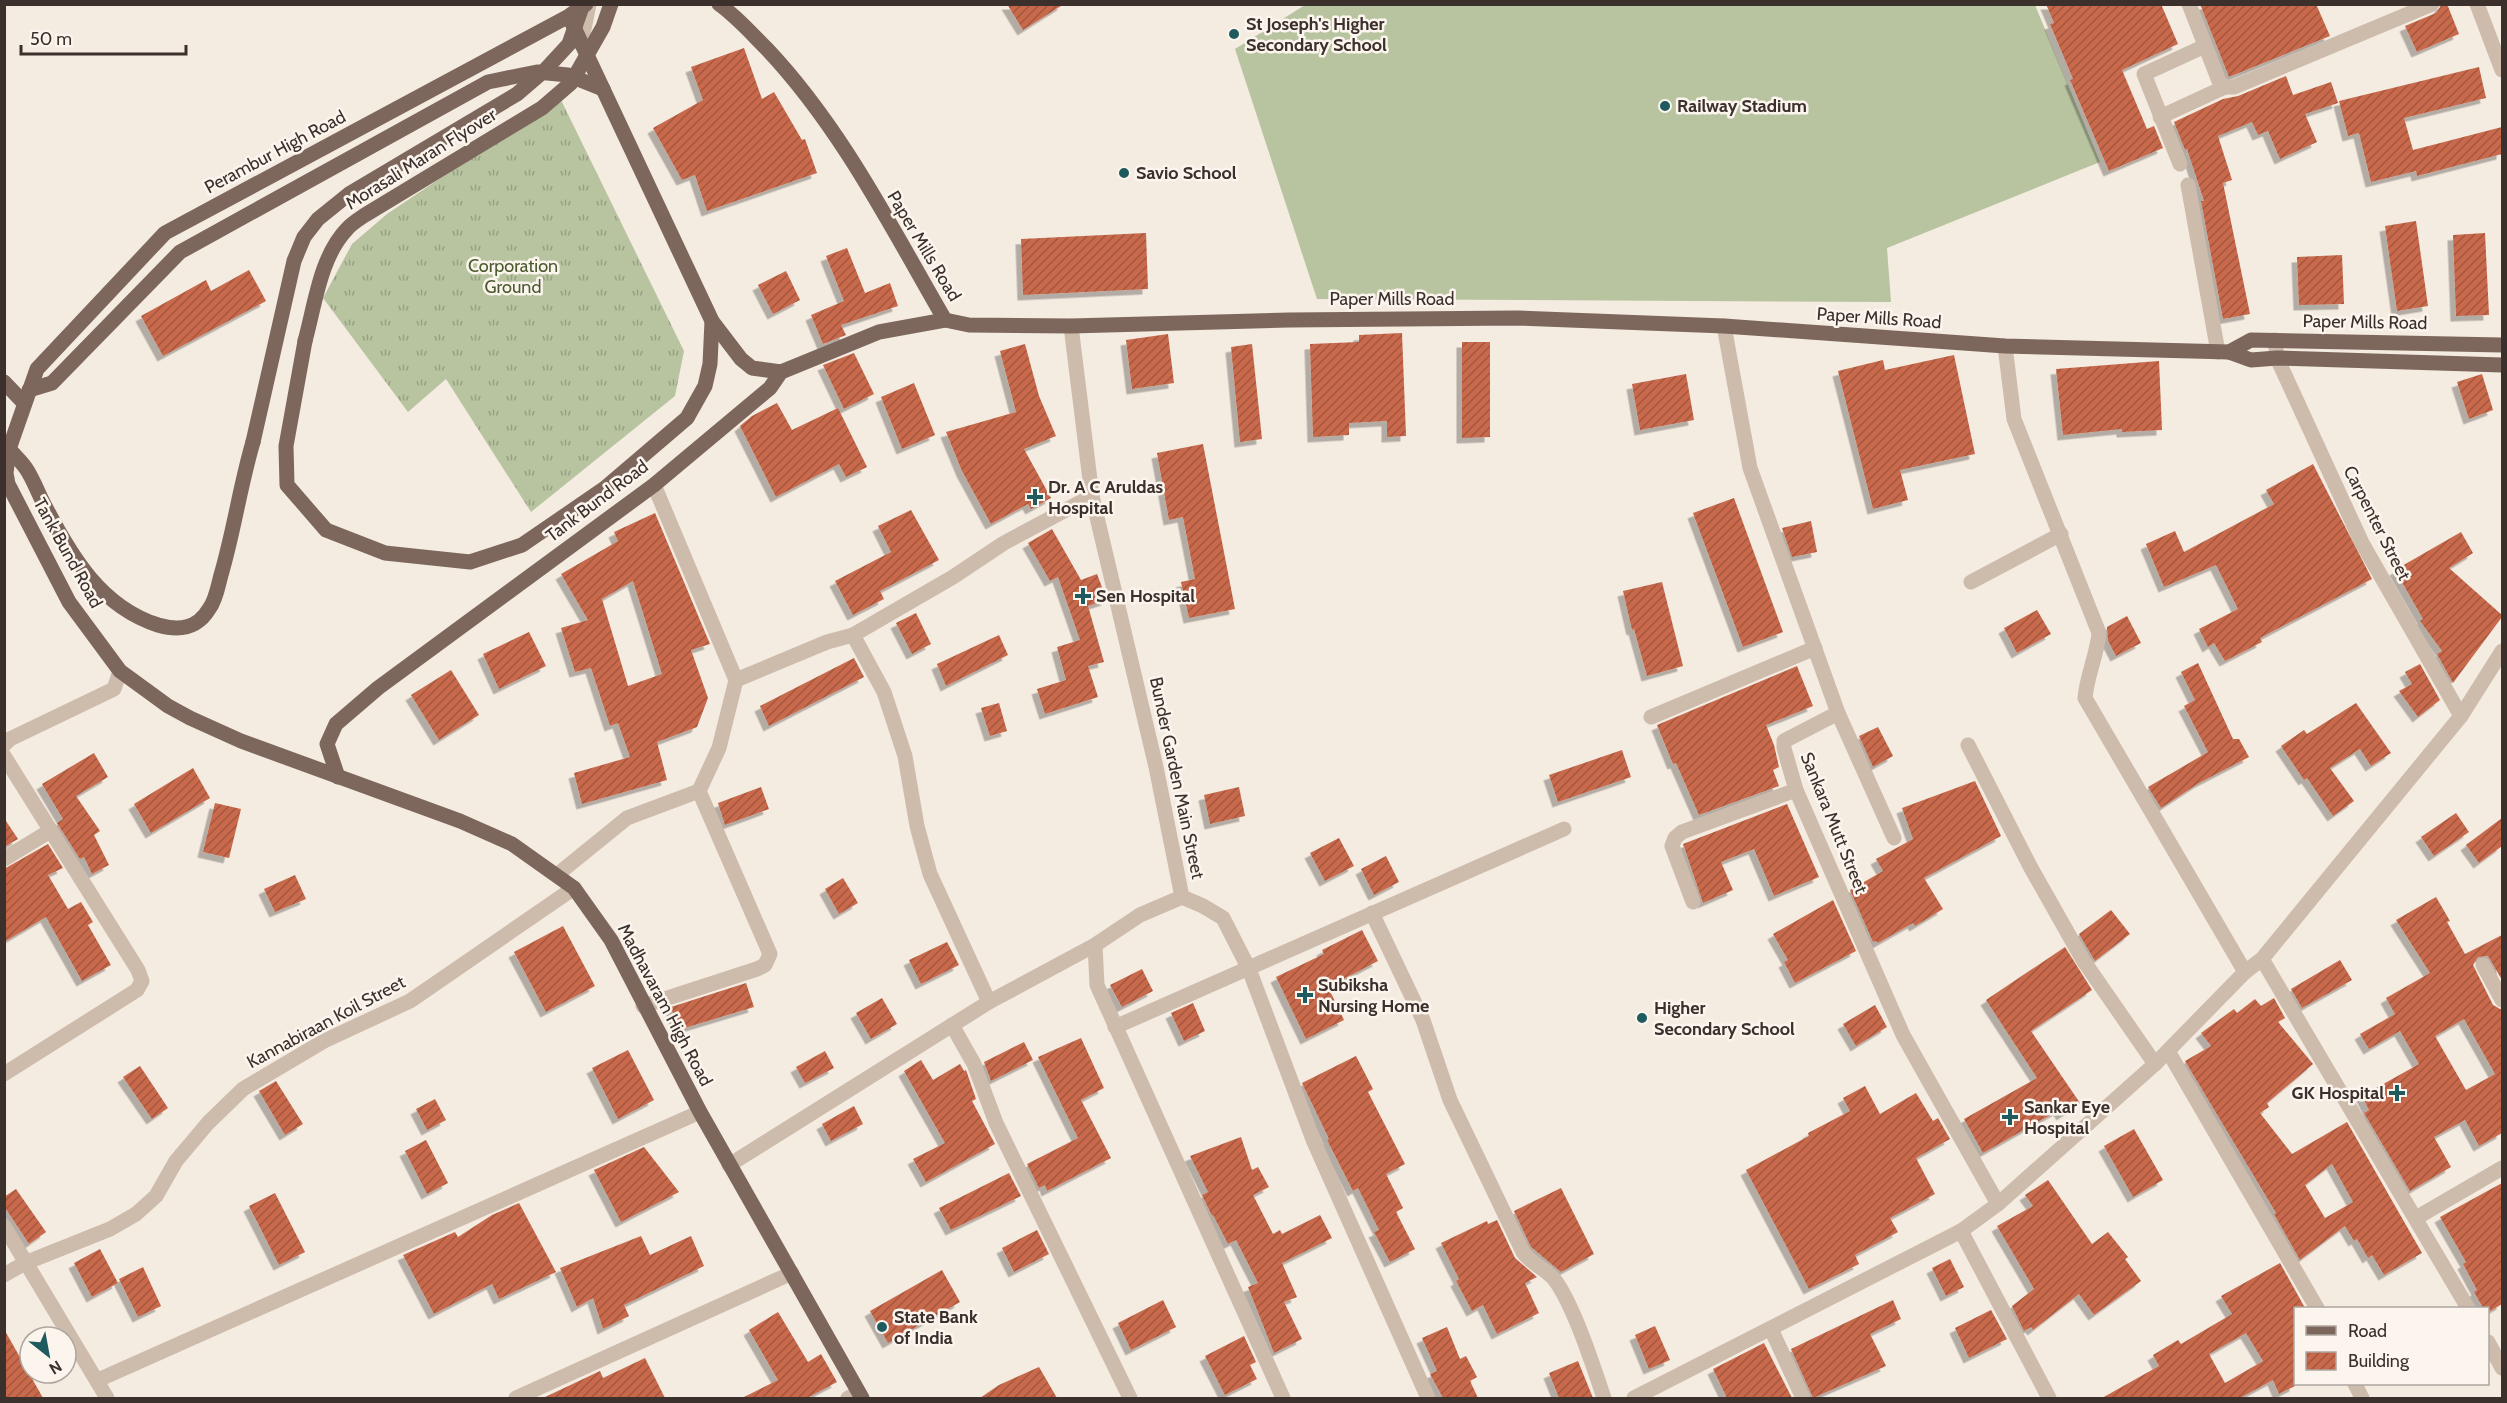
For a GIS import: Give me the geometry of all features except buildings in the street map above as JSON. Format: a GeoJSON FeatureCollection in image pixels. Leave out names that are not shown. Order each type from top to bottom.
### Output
{"type":"FeatureCollection","features":[{"type":"Feature","properties":{"kind":"main road","name":"Perambur High Road"},"geometry":{"type":"LineString","coordinates":[[9,449],[37,369],[165,233],[568,16],[586,4]]}},
{"type":"Feature","properties":{"kind":"main road","name":"Morasali Maran Flyover"},"geometry":{"type":"LineString","coordinates":[[9,449],[27,470],[65,545],[91,580],[118,606],[143,620],[167,628],[184,629],[199,622],[211,608],[230,545],[244,473],[254,442],[294,261],[304,237],[318,219],[349,194],[518,94],[546,70],[569,44],[586,4]]}},
{"type":"Feature","properties":{"kind":"main road","name":"Morasali Maran Flyover"},"geometry":{"type":"LineString","coordinates":[[611,4],[603,27],[571,83],[542,108],[365,215],[347,228],[334,247],[324,272],[305,341],[286,446],[287,484],[326,530],[386,553],[470,562],[522,545],[605,488],[687,418],[705,386],[710,364],[712,321]]}},
{"type":"Feature","properties":{"kind":"main road","name":"Paper Mills Road"},"geometry":{"type":"LineString","coordinates":[[719,4],[733,14],[789,73],[828,124],[945,320],[969,325],[1071,326],[1289,320],[1506,318],[1724,326],[2005,346],[2224,352],[2252,360],[2277,358],[2502,365]]}},
{"type":"Feature","properties":{"kind":"main road"},"geometry":{"type":"LineString","coordinates":[[568,16],[712,321],[741,359],[753,368],[781,372]]}},
{"type":"Feature","properties":{"kind":"main road"},"geometry":{"type":"LineString","coordinates":[[4,382],[26,396],[52,383],[180,252],[488,82],[537,72],[568,75],[603,89]]}},
{"type":"Feature","properties":{"kind":"main road","name":"Tank Bund Road"},"geometry":{"type":"LineString","coordinates":[[338,777],[327,744],[336,724],[378,688],[654,485],[770,388],[781,372],[879,332],[945,320]]}},
{"type":"Feature","properties":{"kind":"main road","name":"Paper Mills Road"},"geometry":{"type":"LineString","coordinates":[[2224,352],[2251,340],[2502,345]]}},
{"type":"Feature","properties":{"kind":"main road","name":"Tank Bund Road"},"geometry":{"type":"LineString","coordinates":[[9,449],[6,473],[8,484],[69,602],[120,671],[190,718],[241,741]]}},
{"type":"Feature","properties":{"kind":"main road","name":"Madhavaram High Road"},"geometry":{"type":"LineString","coordinates":[[241,741],[460,821],[512,844],[558,874],[574,888],[611,940],[643,1006],[729,1164],[792,1273],[856,1397]]}},
{"type":"Feature","properties":{"kind":"street"},"geometry":{"type":"LineString","coordinates":[[581,44],[586,4]]}},
{"type":"Feature","properties":{"kind":"street"},"geometry":{"type":"LineString","coordinates":[[2189,4],[2219,81],[2225,87]]}},
{"type":"Feature","properties":{"kind":"street"},"geometry":{"type":"LineString","coordinates":[[2160,117],[2225,87],[2234,87],[2432,4]]}},
{"type":"Feature","properties":{"kind":"street"},"geometry":{"type":"LineString","coordinates":[[2477,4],[2497,37],[2502,70]]}},
{"type":"Feature","properties":{"kind":"street"},"geometry":{"type":"LineString","coordinates":[[2180,164],[2144,74],[2205,46]]}},
{"type":"Feature","properties":{"kind":"street"},"geometry":{"type":"LineString","coordinates":[[2188,185],[2224,352]]}},
{"type":"Feature","properties":{"kind":"street","name":"Bunder Garden Main Street"},"geometry":{"type":"LineString","coordinates":[[729,1164],[989,1002],[1095,945],[1140,915],[1182,897],[1156,767],[1092,496],[1071,326]]}},
{"type":"Feature","properties":{"kind":"street"},"geometry":{"type":"LineString","coordinates":[[1724,326],[1750,468],[1838,714],[1894,838]]}},
{"type":"Feature","properties":{"kind":"street","name":"Carpenter Street"},"geometry":{"type":"LineString","coordinates":[[2275,340],[2277,358],[2362,543],[2461,716]]}},
{"type":"Feature","properties":{"kind":"street"},"geometry":{"type":"LineString","coordinates":[[2005,346],[2014,419],[2099,633],[2098,646],[2086,684],[2085,698],[2245,972]]}},
{"type":"Feature","properties":{"kind":"street"},"geometry":{"type":"LineString","coordinates":[[558,874],[627,818],[699,791],[719,748],[736,680],[654,485]]}},
{"type":"Feature","properties":{"kind":"street"},"geometry":{"type":"LineString","coordinates":[[736,680],[827,642],[853,635],[953,577],[1004,543],[1092,496]]}},
{"type":"Feature","properties":{"kind":"street"},"geometry":{"type":"LineString","coordinates":[[1971,582],[2061,534]]}},
{"type":"Feature","properties":{"kind":"street"},"geometry":{"type":"LineString","coordinates":[[853,635],[884,692],[905,756],[917,826],[936,888],[989,1002]]}},
{"type":"Feature","properties":{"kind":"street"},"geometry":{"type":"LineString","coordinates":[[1651,717],[1815,648]]}},
{"type":"Feature","properties":{"kind":"street"},"geometry":{"type":"LineString","coordinates":[[1634,1398],[1961,1231],[1998,1204],[2155,1064],[2245,972],[2262,959],[2461,716],[2502,651]]}},
{"type":"Feature","properties":{"kind":"street"},"geometry":{"type":"LineString","coordinates":[[4,745],[10,739],[114,689],[120,671]]}},
{"type":"Feature","properties":{"kind":"street","name":"Sankara Mutt Street"},"geometry":{"type":"LineString","coordinates":[[1838,714],[1784,741],[1796,790],[1903,1035],[1998,1204]]}},
{"type":"Feature","properties":{"kind":"street"},"geometry":{"type":"LineString","coordinates":[[1968,745],[2031,868],[2083,960],[2155,1064]]}},
{"type":"Feature","properties":{"kind":"street"},"geometry":{"type":"LineString","coordinates":[[4,1074],[137,990],[142,981],[138,970],[6,764]]}},
{"type":"Feature","properties":{"kind":"street"},"geometry":{"type":"LineString","coordinates":[[1693,902],[1672,846],[1675,838],[1682,832],[1796,790]]}},
{"type":"Feature","properties":{"kind":"street"},"geometry":{"type":"LineString","coordinates":[[643,1006],[757,969],[765,965],[770,954],[699,791]]}},
{"type":"Feature","properties":{"kind":"street"},"geometry":{"type":"LineString","coordinates":[[1115,1027],[1564,829]]}},
{"type":"Feature","properties":{"kind":"street"},"geometry":{"type":"LineString","coordinates":[[4,859],[50,831]]}},
{"type":"Feature","properties":{"kind":"street","name":"Kannabiraan Koil Street"},"geometry":{"type":"LineString","coordinates":[[4,1275],[25,1263],[110,1229],[136,1214],[156,1196],[176,1161],[208,1123],[243,1089],[324,1041],[410,1000],[574,888]]}},
{"type":"Feature","properties":{"kind":"street"},"geometry":{"type":"LineString","coordinates":[[1182,897],[1222,918],[1249,969],[1314,1142],[1428,1398]]}},
{"type":"Feature","properties":{"kind":"street"},"geometry":{"type":"LineString","coordinates":[[1372,913],[1423,1020],[1450,1100],[1523,1252],[1553,1278],[1560,1288],[1588,1353],[1604,1398]]}},
{"type":"Feature","properties":{"kind":"street"},"geometry":{"type":"LineString","coordinates":[[1095,945],[1097,985],[1283,1398]]}},
{"type":"Feature","properties":{"kind":"street"},"geometry":{"type":"LineString","coordinates":[[2262,959],[2310,1044],[2467,1307]]}},
{"type":"Feature","properties":{"kind":"street"},"geometry":{"type":"LineString","coordinates":[[2483,966],[2502,1000]]}},
{"type":"Feature","properties":{"kind":"street"},"geometry":{"type":"LineString","coordinates":[[952,1025],[974,1064],[996,1123],[1130,1398]]}},
{"type":"Feature","properties":{"kind":"street"},"geometry":{"type":"LineString","coordinates":[[2169,1051],[2316,1307]]}},
{"type":"Feature","properties":{"kind":"street"},"geometry":{"type":"LineString","coordinates":[[98,1380],[700,1112]]}},
{"type":"Feature","properties":{"kind":"street"},"geometry":{"type":"LineString","coordinates":[[2416,1218],[2502,1168]]}},
{"type":"Feature","properties":{"kind":"street"},"geometry":{"type":"LineString","coordinates":[[4,1226],[107,1398]]}},
{"type":"Feature","properties":{"kind":"street"},"geometry":{"type":"LineString","coordinates":[[1961,1231],[2049,1398]]}},
{"type":"Feature","properties":{"kind":"street"},"geometry":{"type":"LineString","coordinates":[[516,1398],[792,1273]]}},
{"type":"Feature","properties":{"kind":"street"},"geometry":{"type":"LineString","coordinates":[[1772,1329],[1803,1398]]}},
{"type":"Feature","properties":{"kind":"street"},"geometry":{"type":"LineString","coordinates":[[2489,1345],[2502,1368]]}},
{"type":"Feature","properties":{"kind":"green space","name":"Railway Stadium"},"geometry":{"type":"Polygon","coordinates":[[[1305,5],[2035,5],[2100,162],[1887,248],[1891,302],[1317,299],[1235,49],[1305,5]]]}},
{"type":"Feature","properties":{"kind":"green space","name":"Corporation Ground"},"geometry":{"type":"Polygon","coordinates":[[[560,98],[684,351],[675,396],[531,512],[446,379],[408,412],[323,298],[352,244],[387,214],[560,98]]]}},
{"type":"Feature","properties":{"kind":"place","name":"St Joseph's Higher Secondary School"},"geometry":{"type":"Point","coordinates":[1234,34]}},
{"type":"Feature","properties":{"kind":"place","name":"Railway Stadium"},"geometry":{"type":"Point","coordinates":[1665,106]}},
{"type":"Feature","properties":{"kind":"place","name":"Savio School"},"geometry":{"type":"Point","coordinates":[1124,173]}},
{"type":"Feature","properties":{"kind":"place","name":"Dr. A C Aruldas Hospital"},"geometry":{"type":"Point","coordinates":[1035,497]}},
{"type":"Feature","properties":{"kind":"place","name":"Sen Hospital"},"geometry":{"type":"Point","coordinates":[1083,596]}},
{"type":"Feature","properties":{"kind":"place","name":"Subiksha Nursing Home"},"geometry":{"type":"Point","coordinates":[1305,995]}},
{"type":"Feature","properties":{"kind":"place","name":"Higher Secondary School"},"geometry":{"type":"Point","coordinates":[1642,1018]}},
{"type":"Feature","properties":{"kind":"place","name":"GK Hospital"},"geometry":{"type":"Point","coordinates":[2397,1093]}},
{"type":"Feature","properties":{"kind":"place","name":"Sankar Eye Hospital"},"geometry":{"type":"Point","coordinates":[2010,1117]}},
{"type":"Feature","properties":{"kind":"place","name":"State Bank of India"},"geometry":{"type":"Point","coordinates":[882,1327]}}]}
